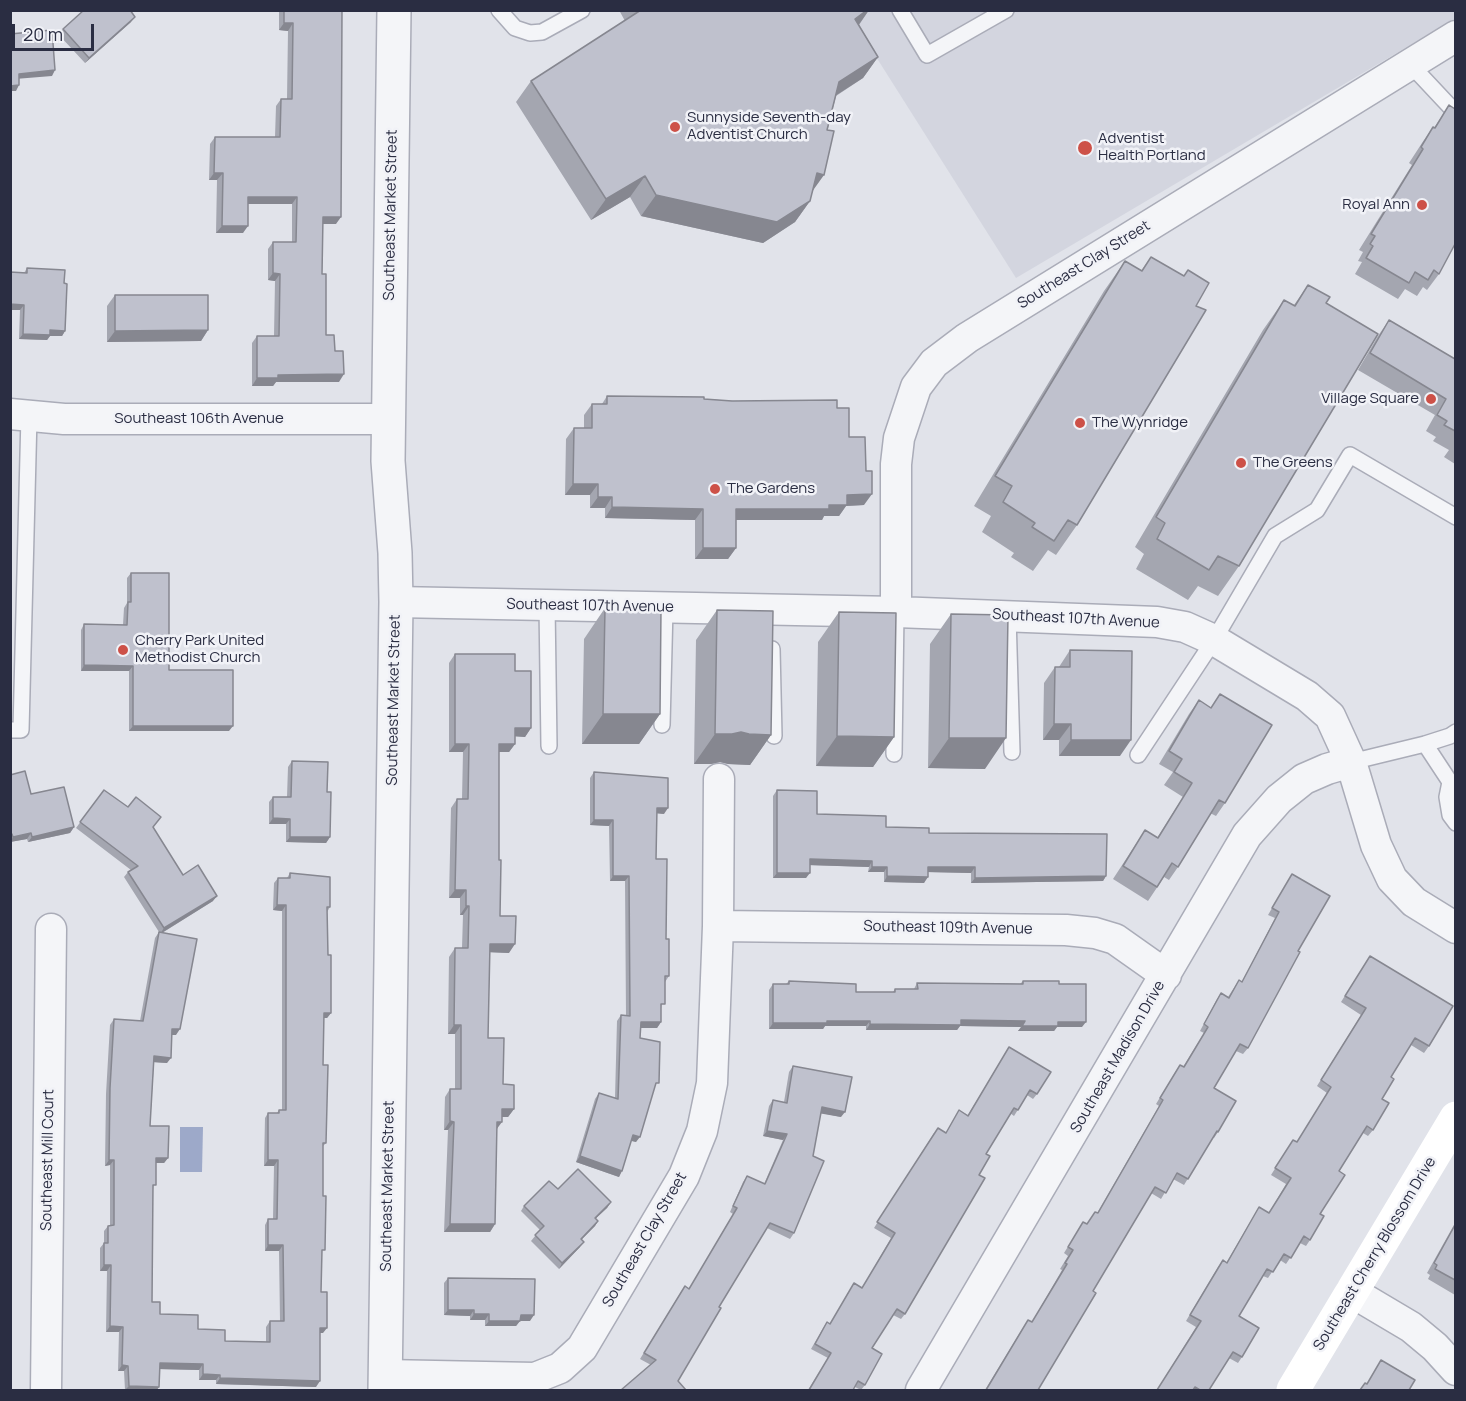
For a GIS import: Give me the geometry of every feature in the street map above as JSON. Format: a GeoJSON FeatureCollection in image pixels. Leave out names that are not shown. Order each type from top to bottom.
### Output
{"type":"FeatureCollection","features":[{"type":"Feature","properties":{"kind":"main road","name":"Southeast Cherry Blossom Drive"},"geometry":{"type":"LineString","coordinates":[[1293,1390],[1453,1128]]}},
{"type":"Feature","properties":{"kind":"street","name":"Southeast Market Street"},"geometry":{"type":"LineString","coordinates":[[385,1383],[396,602],[388,461],[394,10]]}},
{"type":"Feature","properties":{"kind":"street","name":"Southeast Clay Street"},"geometry":{"type":"LineString","coordinates":[[896,612],[896,464],[899,438],[916,387],[934,363],[967,338],[1455,36]]}},
{"type":"Feature","properties":{"kind":"street","name":"Southeast 106th Avenue"},"geometry":{"type":"LineString","coordinates":[[20,415],[64,419],[389,419]]}},
{"type":"Feature","properties":{"kind":"street","name":"Southeast 107th Avenue"},"geometry":{"type":"LineString","coordinates":[[396,602],[664,608],[771,621],[896,612],[1157,622],[1185,627],[1214,640],[1307,696],[1330,716],[1351,762],[1376,845],[1392,879],[1414,902],[1455,928]]}},
{"type":"Feature","properties":{"kind":"street","name":"Southeast Madison Drive"},"geometry":{"type":"LineString","coordinates":[[921,1390],[1247,835],[1279,799],[1304,779],[1351,762]]}},
{"type":"Feature","properties":{"kind":"street","name":"Southeast Clay Street"},"geometry":{"type":"LineString","coordinates":[[385,1383],[536,1378],[560,1368],[582,1348],[684,1176],[702,1131],[712,1083],[718,926],[719,779]]}},
{"type":"Feature","properties":{"kind":"street","name":"Southeast 109th Avenue"},"geometry":{"type":"LineString","coordinates":[[718,926],[1066,930],[1095,933],[1115,939],[1166,975]]}},
{"type":"Feature","properties":{"kind":"street","name":"Southeast Mill Court"},"geometry":{"type":"LineString","coordinates":[[46,1390],[51,929]]}},
{"type":"Feature","properties":{"kind":"street"},"geometry":{"type":"LineString","coordinates":[[1353,1292],[1411,1327],[1435,1347],[1455,1370]]}},
{"type":"Feature","properties":{"kind":"lane"},"geometry":{"type":"LineString","coordinates":[[499,10],[514,28],[530,33],[542,33],[582,10]]}},
{"type":"Feature","properties":{"kind":"lane"},"geometry":{"type":"LineString","coordinates":[[900,10],[927,54],[1006,10]]}},
{"type":"Feature","properties":{"kind":"lane"},"geometry":{"type":"LineString","coordinates":[[1410,64],[1455,113]]}},
{"type":"Feature","properties":{"kind":"lane"},"geometry":{"type":"LineString","coordinates":[[10,730],[21,730],[20,415]]}},
{"type":"Feature","properties":{"kind":"lane"},"geometry":{"type":"LineString","coordinates":[[1138,755],[1214,640],[1275,536],[1317,510],[1350,454],[1455,517]]}},
{"type":"Feature","properties":{"kind":"lane"},"geometry":{"type":"LineString","coordinates":[[547,605],[549,746]]}},
{"type":"Feature","properties":{"kind":"lane"},"geometry":{"type":"LineString","coordinates":[[662,725],[664,608]]}},
{"type":"Feature","properties":{"kind":"lane"},"geometry":{"type":"LineString","coordinates":[[894,754],[896,612]]}},
{"type":"Feature","properties":{"kind":"lane"},"geometry":{"type":"LineString","coordinates":[[1008,616],[1012,752]]}},
{"type":"Feature","properties":{"kind":"lane"},"geometry":{"type":"LineString","coordinates":[[771,621],[774,736]]}},
{"type":"Feature","properties":{"kind":"lane"},"geometry":{"type":"LineString","coordinates":[[1351,762],[1425,744],[1450,736],[1455,732]]}},
{"type":"Feature","properties":{"kind":"lane"},"geometry":{"type":"LineString","coordinates":[[1425,744],[1450,782],[1447,797],[1450,815],[1455,823]]}},
{"type":"Feature","properties":{"kind":"shaded area","name":"Adventist Health Portland"},"geometry":{"type":"Polygon","coordinates":[[[1455,10],[1456,18],[1016,278],[847,11],[1455,10]]]}},
{"type":"Feature","properties":{"kind":"water"},"geometry":{"type":"Polygon","coordinates":[[[180,1127],[203,1127],[202,1172],[180,1172],[180,1127]]]}},
{"type":"Feature","properties":{"kind":"building"},"geometry":{"type":"Polygon","coordinates":[[[84,10],[130,10],[135,17],[89,58],[63,29],[84,10]]]}},
{"type":"Feature","properties":{"kind":"building"},"geometry":{"type":"Polygon","coordinates":[[[284,10],[342,10],[341,217],[323,217],[322,274],[326,274],[326,335],[334,335],[335,351],[343,351],[344,374],[278,375],[278,378],[257,378],[257,336],[279,336],[280,274],[273,273],[273,242],[296,242],[297,197],[248,197],[248,226],[222,226],[223,173],[214,173],[215,137],[280,137],[281,99],[292,99],[293,23],[284,23],[284,10]]]}},
{"type":"Feature","properties":{"kind":"building","name":"Sunnyside Seventh-day Adventist Church"},"geometry":{"type":"Polygon","coordinates":[[[641,10],[867,10],[855,19],[878,57],[839,82],[827,130],[834,131],[824,175],[817,173],[810,201],[777,222],[656,195],[645,176],[606,199],[531,81],[641,10]]]}},
{"type":"Feature","properties":{"kind":"building"},"geometry":{"type":"Polygon","coordinates":[[[52,30],[55,70],[19,74],[19,85],[10,86],[10,34],[52,30]]]}},
{"type":"Feature","properties":{"kind":"building","name":"Royal Ann"},"geometry":{"type":"Polygon","coordinates":[[[1449,105],[1455,109],[1455,244],[1439,274],[1434,270],[1428,280],[1415,272],[1409,283],[1366,258],[1373,246],[1370,244],[1375,236],[1371,234],[1423,149],[1421,147],[1433,127],[1435,128],[1449,105]]]}},
{"type":"Feature","properties":{"kind":"building","name":"The Wynridge"},"geometry":{"type":"Polygon","coordinates":[[[1151,257],[1184,276],[1188,270],[1209,283],[1196,306],[1206,310],[1077,525],[1068,520],[1054,541],[1032,527],[1035,523],[1003,502],[1012,486],[995,476],[1125,261],[1142,271],[1151,257]]]}},
{"type":"Feature","properties":{"kind":"building"},"geometry":{"type":"Polygon","coordinates":[[[27,268],[65,270],[64,283],[67,284],[65,331],[50,330],[50,335],[23,334],[24,305],[10,304],[10,272],[27,273],[27,268]]]}},
{"type":"Feature","properties":{"kind":"building","name":"The Greens"},"geometry":{"type":"Polygon","coordinates":[[[1308,285],[1330,297],[1326,303],[1378,334],[1239,566],[1218,556],[1209,570],[1157,539],[1165,523],[1156,517],[1284,300],[1295,306],[1308,285]]]}},
{"type":"Feature","properties":{"kind":"building"},"geometry":{"type":"Polygon","coordinates":[[[115,295],[208,295],[208,330],[115,331],[115,295]]]}},
{"type":"Feature","properties":{"kind":"building"},"geometry":{"type":"Polygon","coordinates":[[[1389,320],[1455,359],[1455,431],[1444,425],[1447,421],[1437,415],[1446,399],[1370,353],[1389,320]]]}},
{"type":"Feature","properties":{"kind":"building","name":"The Gardens"},"geometry":{"type":"Polygon","coordinates":[[[607,396],[704,397],[704,399],[732,401],[837,400],[837,408],[849,408],[849,437],[865,437],[866,471],[872,471],[872,494],[847,495],[847,505],[829,505],[829,509],[736,509],[736,548],[703,548],[703,509],[612,507],[612,497],[598,497],[598,484],[573,484],[574,428],[592,428],[592,404],[607,404],[607,396]]]}},
{"type":"Feature","properties":{"kind":"building","name":"Cherry Park United Methodist Church"},"geometry":{"type":"Polygon","coordinates":[[[131,573],[169,573],[169,670],[233,670],[233,726],[133,726],[133,666],[84,665],[84,624],[127,625],[128,602],[131,602],[131,573]]]}},
{"type":"Feature","properties":{"kind":"building"},"geometry":{"type":"Polygon","coordinates":[[[605,608],[661,609],[660,714],[603,714],[605,608]]]}},
{"type":"Feature","properties":{"kind":"building"},"geometry":{"type":"Polygon","coordinates":[[[717,610],[773,611],[771,735],[741,732],[715,734],[717,610]]]}},
{"type":"Feature","properties":{"kind":"building"},"geometry":{"type":"Polygon","coordinates":[[[839,612],[896,613],[894,737],[837,736],[839,612]]]}},
{"type":"Feature","properties":{"kind":"building"},"geometry":{"type":"Polygon","coordinates":[[[951,614],[1008,615],[1006,738],[949,738],[951,614]]]}},
{"type":"Feature","properties":{"kind":"building"},"geometry":{"type":"Polygon","coordinates":[[[1070,650],[1132,651],[1131,740],[1071,740],[1071,724],[1054,724],[1055,667],[1070,667],[1070,650]]]}},
{"type":"Feature","properties":{"kind":"building"},"geometry":{"type":"Polygon","coordinates":[[[455,654],[515,654],[515,671],[531,671],[531,728],[515,728],[515,744],[499,744],[500,916],[516,916],[515,944],[490,944],[488,1038],[504,1038],[503,1084],[514,1085],[514,1109],[502,1109],[502,1122],[497,1122],[495,1224],[450,1224],[454,1122],[450,1121],[450,1089],[461,1089],[461,1025],[454,1025],[455,948],[468,948],[469,906],[466,906],[466,890],[455,890],[457,799],[468,799],[469,744],[455,744],[455,654]]]}},
{"type":"Feature","properties":{"kind":"building"},"geometry":{"type":"Polygon","coordinates":[[[1220,694],[1272,725],[1225,803],[1219,800],[1178,867],[1172,863],[1157,887],[1123,866],[1145,830],[1158,838],[1192,783],[1174,772],[1182,759],[1169,751],[1199,700],[1211,708],[1220,694]]]}},
{"type":"Feature","properties":{"kind":"building"},"geometry":{"type":"Polygon","coordinates":[[[292,761],[328,762],[327,792],[331,792],[330,837],[290,837],[290,819],[273,818],[273,797],[291,797],[292,761]]]}},
{"type":"Feature","properties":{"kind":"building"},"geometry":{"type":"Polygon","coordinates":[[[25,771],[31,794],[64,787],[74,827],[32,837],[31,833],[13,837],[10,834],[10,775],[25,771]]]}},
{"type":"Feature","properties":{"kind":"building"},"geometry":{"type":"Polygon","coordinates":[[[594,772],[668,778],[668,808],[657,808],[656,859],[667,859],[666,939],[669,939],[669,976],[665,976],[665,1004],[661,1004],[661,1022],[641,1022],[640,1038],[660,1042],[659,1083],[656,1083],[640,1137],[633,1135],[622,1171],[580,1156],[599,1093],[618,1099],[621,1015],[630,1016],[629,876],[613,876],[613,820],[594,820],[594,772]]]}},
{"type":"Feature","properties":{"kind":"building"},"geometry":{"type":"Polygon","coordinates":[[[104,790],[128,807],[136,797],[161,817],[153,827],[183,875],[198,865],[217,896],[164,928],[128,872],[138,866],[80,822],[104,790]]]}},
{"type":"Feature","properties":{"kind":"building"},"geometry":{"type":"Polygon","coordinates":[[[777,790],[817,791],[817,814],[886,816],[886,827],[929,828],[929,833],[1107,834],[1106,876],[975,878],[975,867],[928,867],[928,877],[887,876],[887,867],[872,867],[872,861],[810,859],[810,873],[777,873],[777,790]]]}},
{"type":"Feature","properties":{"kind":"building"},"geometry":{"type":"Polygon","coordinates":[[[290,873],[330,877],[330,907],[327,907],[328,955],[331,955],[331,1013],[324,1013],[323,1065],[328,1065],[326,1143],[323,1143],[323,1196],[326,1196],[325,1250],[322,1250],[321,1292],[327,1292],[327,1328],[320,1328],[320,1381],[220,1378],[220,1375],[203,1374],[203,1364],[160,1363],[159,1387],[129,1386],[128,1366],[122,1365],[123,1327],[110,1326],[111,1265],[104,1265],[104,1243],[108,1243],[108,1226],[114,1225],[114,1160],[109,1160],[114,1019],[143,1021],[159,932],[197,939],[180,1029],[172,1029],[171,1058],[154,1056],[150,1126],[169,1126],[168,1158],[156,1158],[156,1185],[153,1185],[152,1302],[160,1302],[160,1314],[198,1315],[198,1329],[225,1330],[225,1341],[270,1342],[270,1321],[284,1321],[283,1245],[268,1245],[268,1219],[277,1219],[278,1160],[268,1160],[268,1113],[279,1113],[279,1110],[286,1110],[286,905],[277,905],[278,878],[290,878],[290,873]]]}},
{"type":"Feature","properties":{"kind":"building"},"geometry":{"type":"Polygon","coordinates":[[[1292,874],[1330,896],[1298,951],[1300,952],[1248,1048],[1240,1044],[1214,1088],[1236,1101],[1218,1132],[1188,1179],[1177,1173],[1166,1193],[1155,1187],[1093,1291],[1096,1293],[1038,1390],[986,1390],[1028,1320],[1032,1322],[1067,1264],[1065,1263],[1073,1250],[1068,1247],[1083,1222],[1087,1224],[1095,1212],[1098,1213],[1163,1100],[1160,1098],[1180,1065],[1184,1067],[1208,1027],[1204,1024],[1221,993],[1229,998],[1239,980],[1242,982],[1279,912],[1272,908],[1292,874]]]}},
{"type":"Feature","properties":{"kind":"building"},"geometry":{"type":"Polygon","coordinates":[[[1370,956],[1453,1006],[1429,1046],[1415,1038],[1391,1077],[1394,1079],[1382,1099],[1389,1103],[1373,1130],[1367,1126],[1339,1171],[1345,1175],[1320,1214],[1324,1216],[1310,1240],[1304,1236],[1291,1258],[1284,1254],[1273,1272],[1267,1269],[1239,1316],[1259,1328],[1242,1357],[1233,1352],[1209,1390],[1200,1390],[1195,1387],[1193,1390],[1157,1390],[1201,1321],[1190,1315],[1223,1260],[1227,1263],[1259,1207],[1269,1213],[1291,1178],[1275,1168],[1293,1140],[1297,1142],[1331,1087],[1321,1080],[1366,1008],[1345,996],[1370,956]]]}},
{"type":"Feature","properties":{"kind":"building"},"geometry":{"type":"Polygon","coordinates":[[[789,981],[856,984],[856,992],[895,992],[895,989],[918,989],[917,983],[1023,984],[1023,981],[1059,981],[1059,984],[1086,984],[1086,1022],[1058,1022],[1058,1026],[1022,1026],[1025,1021],[961,1020],[961,1025],[870,1024],[870,1021],[773,1023],[773,984],[789,984],[789,981]]]}},
{"type":"Feature","properties":{"kind":"building"},"geometry":{"type":"Polygon","coordinates":[[[1009,1047],[1051,1072],[1037,1094],[1030,1090],[1018,1110],[1014,1108],[986,1154],[990,1156],[979,1175],[985,1178],[905,1314],[897,1309],[872,1348],[882,1354],[865,1385],[858,1381],[853,1390],[809,1390],[831,1353],[815,1344],[827,1322],[830,1324],[854,1283],[862,1288],[895,1233],[877,1222],[938,1128],[946,1133],[959,1110],[968,1116],[1009,1047]]]}},
{"type":"Feature","properties":{"kind":"building"},"geometry":{"type":"Polygon","coordinates":[[[793,1066],[852,1077],[845,1112],[822,1107],[813,1156],[824,1161],[794,1233],[770,1223],[719,1307],[721,1308],[678,1381],[686,1390],[621,1390],[656,1360],[644,1353],[685,1286],[689,1289],[737,1208],[733,1206],[747,1176],[765,1184],[787,1134],[767,1131],[773,1100],[787,1103],[793,1066]]]}},
{"type":"Feature","properties":{"kind":"building"},"geometry":{"type":"Polygon","coordinates":[[[578,1169],[611,1202],[595,1218],[598,1221],[581,1239],[584,1242],[562,1263],[535,1235],[544,1226],[524,1206],[549,1181],[558,1189],[578,1169]]]}},
{"type":"Feature","properties":{"kind":"building"},"geometry":{"type":"Polygon","coordinates":[[[1455,1225],[1455,1280],[1435,1269],[1437,1265],[1434,1263],[1455,1225]]]}},
{"type":"Feature","properties":{"kind":"building"},"geometry":{"type":"Polygon","coordinates":[[[448,1278],[535,1279],[534,1315],[521,1315],[520,1321],[489,1321],[489,1314],[474,1314],[474,1310],[448,1310],[448,1278]]]}},
{"type":"Feature","properties":{"kind":"building"},"geometry":{"type":"Polygon","coordinates":[[[1381,1360],[1415,1380],[1409,1390],[1360,1390],[1365,1383],[1367,1384],[1381,1360]]]}},
{"type":"Feature","properties":{"kind":"place","name":"Sunnyside Seventh-day Adventist Church"},"geometry":{"type":"Point","coordinates":[675,127]}},
{"type":"Feature","properties":{"kind":"place","name":"Adventist Health Portland"},"geometry":{"type":"Point","coordinates":[1085,148]}},
{"type":"Feature","properties":{"kind":"place","name":"Royal Ann"},"geometry":{"type":"Point","coordinates":[1422,205]}},
{"type":"Feature","properties":{"kind":"place","name":"Village Square"},"geometry":{"type":"Point","coordinates":[1431,399]}},
{"type":"Feature","properties":{"kind":"place","name":"The Wynridge"},"geometry":{"type":"Point","coordinates":[1080,423]}},
{"type":"Feature","properties":{"kind":"place","name":"The Greens"},"geometry":{"type":"Point","coordinates":[1241,463]}},
{"type":"Feature","properties":{"kind":"place","name":"The Gardens"},"geometry":{"type":"Point","coordinates":[715,489]}},
{"type":"Feature","properties":{"kind":"place","name":"Cherry Park United Methodist Church"},"geometry":{"type":"Point","coordinates":[123,650]}}]}
